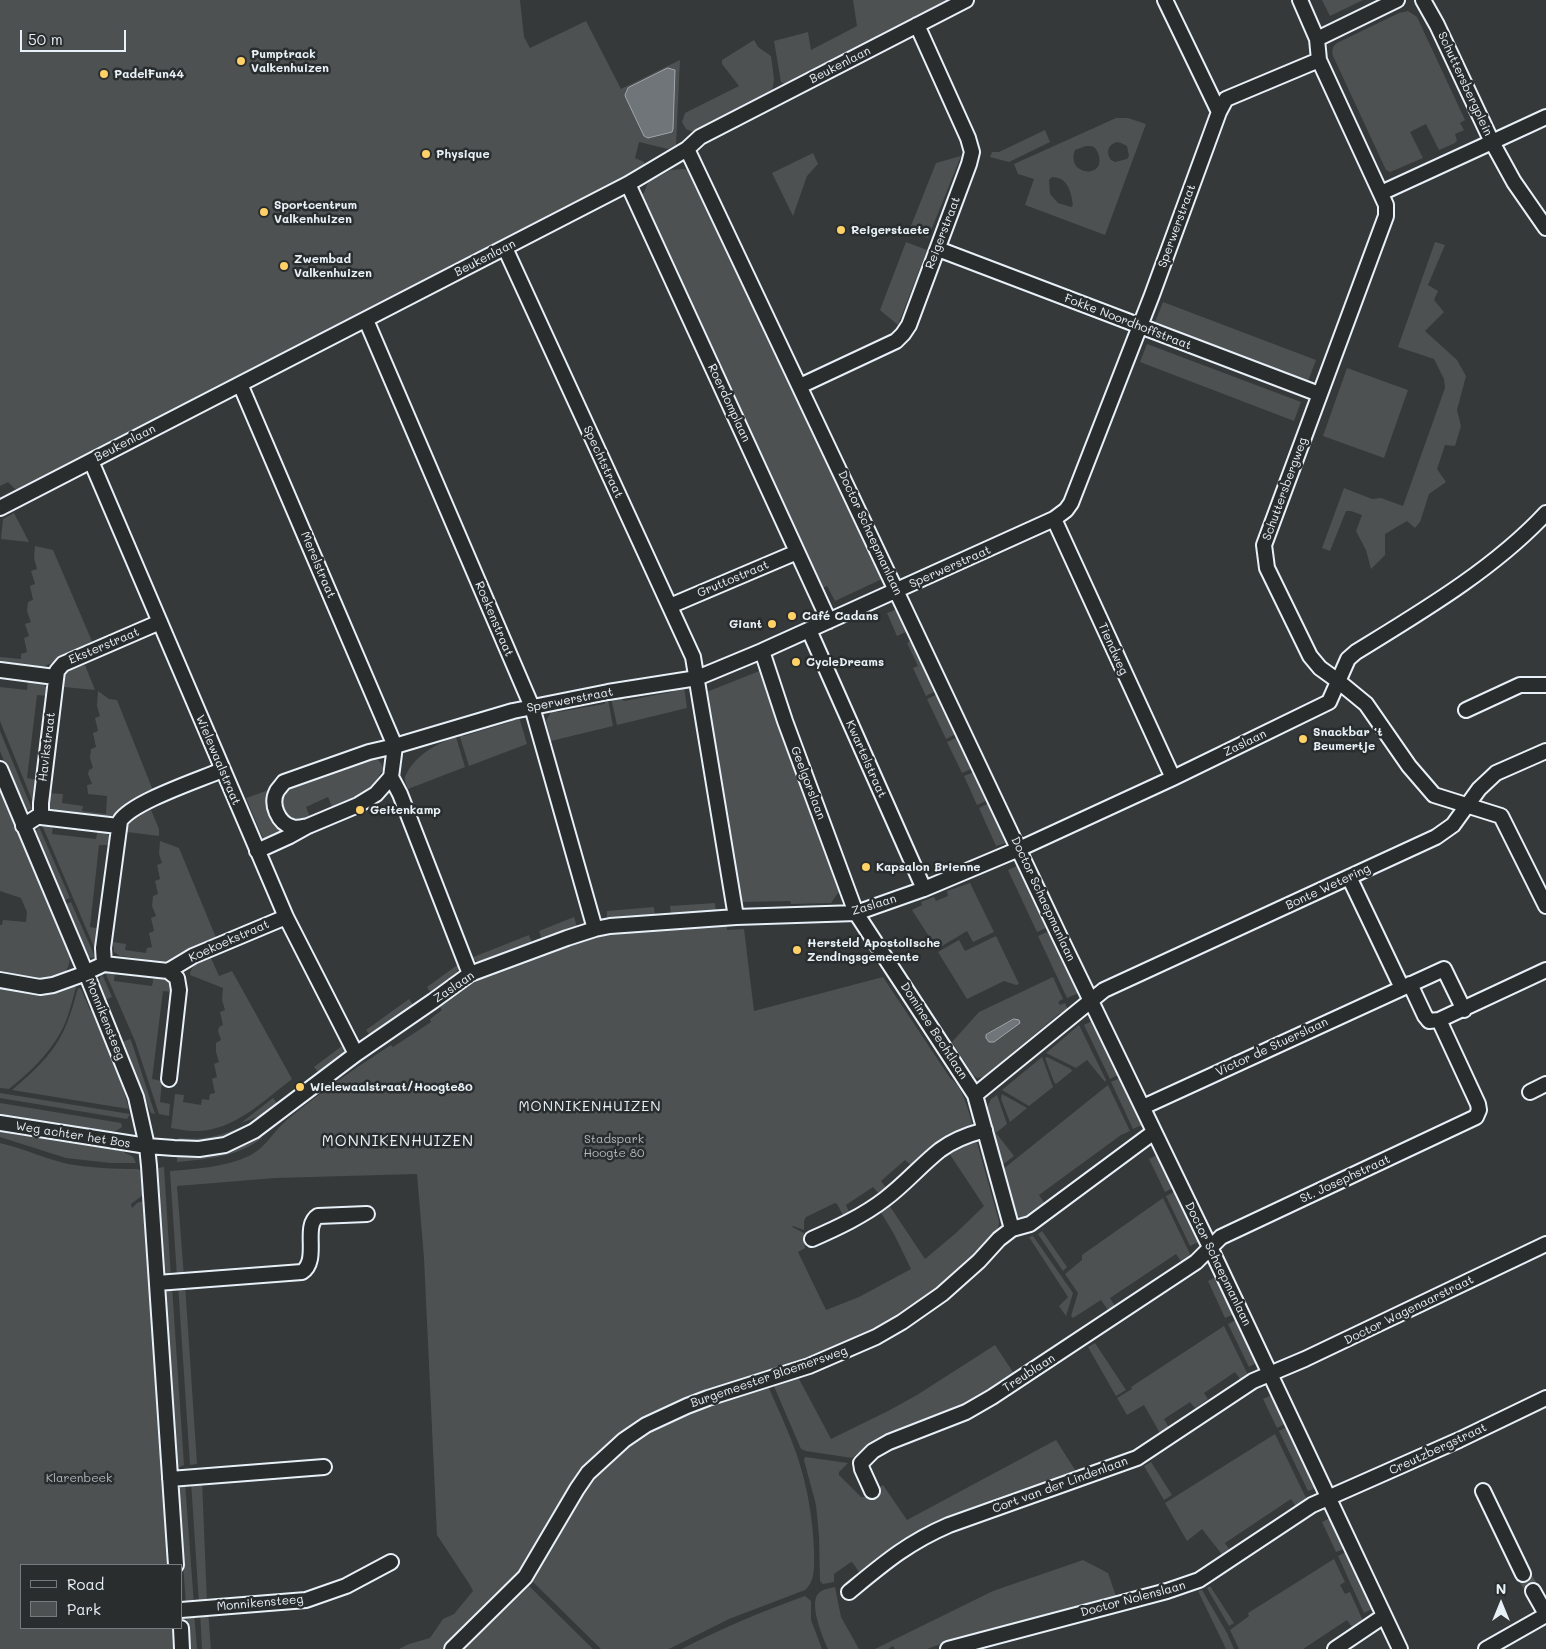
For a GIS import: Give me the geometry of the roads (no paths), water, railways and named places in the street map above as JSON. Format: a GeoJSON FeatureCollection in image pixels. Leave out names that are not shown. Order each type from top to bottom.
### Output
{"type":"FeatureCollection","features":[{"type":"Feature","properties":{"kind":"street","name":"Beukenlaan"},"geometry":{"type":"LineString","coordinates":[[0,508],[628,184],[687,149],[700,137],[966,0]]}},
{"type":"Feature","properties":{"kind":"street"},"geometry":{"type":"LineString","coordinates":[[1165,0],[1219,112]]}},
{"type":"Feature","properties":{"kind":"street"},"geometry":{"type":"LineString","coordinates":[[1300,0],[1317,39],[1319,60],[1381,194]]}},
{"type":"Feature","properties":{"kind":"street"},"geometry":{"type":"LineString","coordinates":[[1317,39],[1397,0]]}},
{"type":"Feature","properties":{"kind":"street","name":"Schuttersbergplein"},"geometry":{"type":"LineString","coordinates":[[1381,194],[1492,142],[1437,25],[1423,0]]}},
{"type":"Feature","properties":{"kind":"street","name":"Reigerstraat"},"geometry":{"type":"LineString","coordinates":[[800,386],[896,341],[903,334],[909,325],[969,164],[972,152],[968,138],[917,25]]}},
{"type":"Feature","properties":{"kind":"street","name":"Sperwerstraat"},"geometry":{"type":"LineString","coordinates":[[308,826],[291,827],[279,818],[274,800],[276,792],[284,782],[369,752],[513,711],[697,678],[897,591],[1054,519],[1066,510],[1071,503],[1140,326],[1219,112],[1226,99],[1319,60]]}},
{"type":"Feature","properties":{"kind":"street"},"geometry":{"type":"LineString","coordinates":[[1546,117],[1492,142],[1514,182],[1546,228]]}},
{"type":"Feature","properties":{"kind":"street","name":"Doctor Schaepmanlaan"},"geometry":{"type":"LineString","coordinates":[[687,149],[1400,1649]]}},
{"type":"Feature","properties":{"kind":"street","name":"Roerdomplaan"},"geometry":{"type":"LineString","coordinates":[[628,184],[829,621]]}},
{"type":"Feature","properties":{"kind":"street","name":"Schuttersbergweg"},"geometry":{"type":"LineString","coordinates":[[1381,194],[1386,205],[1386,216],[1264,544],[1267,568],[1310,656],[1320,668],[1366,704],[1409,766],[1434,795],[1468,805]]}},
{"type":"Feature","properties":{"kind":"street","name":"Spechtstraat"},"geometry":{"type":"LineString","coordinates":[[505,248],[693,657],[697,678]]}},
{"type":"Feature","properties":{"kind":"street","name":"Fokke Noordhoffstraat"},"geometry":{"type":"LineString","coordinates":[[938,249],[1319,394]]}},
{"type":"Feature","properties":{"kind":"street","name":"Roekenstraat"},"geometry":{"type":"LineString","coordinates":[[366,320],[532,707],[594,929]]}},
{"type":"Feature","properties":{"kind":"street","name":"Merelstraat"},"geometry":{"type":"LineString","coordinates":[[240,384],[395,746]]}},
{"type":"Feature","properties":{"kind":"street","name":"Wielewaalstraat"},"geometry":{"type":"LineString","coordinates":[[91,461],[286,917],[356,1054]]}},
{"type":"Feature","properties":{"kind":"street","name":"Zaslaan"},"geometry":{"type":"LineString","coordinates":[[147,1146],[199,1149],[224,1145],[240,1139],[254,1131],[356,1054],[470,974],[594,929],[610,926],[736,917],[856,913],[924,889],[1019,850],[1329,702],[1348,660],[1356,652],[1479,572],[1546,513]]}},
{"type":"Feature","properties":{"kind":"street","name":"Tiendweg"},"geometry":{"type":"LineString","coordinates":[[1054,519],[1173,778]]}},
{"type":"Feature","properties":{"kind":"street","name":"Gruttostraat"},"geometry":{"type":"LineString","coordinates":[[670,606],[797,552]]}},
{"type":"Feature","properties":{"kind":"street","name":"Eksterstraat"},"geometry":{"type":"LineString","coordinates":[[55,677],[63,664],[160,622]]}},
{"type":"Feature","properties":{"kind":"street","name":"Kwartelstraat"},"geometry":{"type":"LineString","coordinates":[[809,630],[924,889]]}},
{"type":"Feature","properties":{"kind":"street","name":"Geelgorslaan"},"geometry":{"type":"LineString","coordinates":[[762,651],[784,721],[856,913]]}},
{"type":"Feature","properties":{"kind":"street"},"geometry":{"type":"LineString","coordinates":[[0,670],[55,677]]}},
{"type":"Feature","properties":{"kind":"street","name":"Havikstraat"},"geometry":{"type":"LineString","coordinates":[[41,817],[55,677]]}},
{"type":"Feature","properties":{"kind":"street"},"geometry":{"type":"LineString","coordinates":[[697,678],[736,917]]}},
{"type":"Feature","properties":{"kind":"street"},"geometry":{"type":"LineString","coordinates":[[1466,710],[1520,685],[1546,684]]}},
{"type":"Feature","properties":{"kind":"street"},"geometry":{"type":"LineString","coordinates":[[395,746],[391,777],[400,794],[470,974]]}},
{"type":"Feature","properties":{"kind":"street","name":"Bonte Wetering"},"geometry":{"type":"LineString","coordinates":[[975,1095],[1092,1000],[1112,987],[1436,837],[1453,825],[1479,789],[1496,774],[1546,751]]}},
{"type":"Feature","properties":{"kind":"street","name":"Monnikensteeg"},"geometry":{"type":"LineString","coordinates":[[0,769],[86,972],[136,1097],[147,1146],[176,1564]]}},
{"type":"Feature","properties":{"kind":"street"},"geometry":{"type":"LineString","coordinates":[[104,964],[104,948],[118,826],[126,813],[141,804],[222,770]]}},
{"type":"Feature","properties":{"kind":"street","name":"Sperwerstraat"},"geometry":{"type":"LineString","coordinates":[[257,851],[308,826],[358,805],[376,794],[391,777]]}},
{"type":"Feature","properties":{"kind":"street"},"geometry":{"type":"LineString","coordinates":[[1468,805],[1500,816],[1546,906]]}},
{"type":"Feature","properties":{"kind":"street"},"geometry":{"type":"LineString","coordinates":[[23,826],[37,817],[41,817],[118,826]]}},
{"type":"Feature","properties":{"kind":"street"},"geometry":{"type":"LineString","coordinates":[[1349,877],[1406,986],[1428,1021],[1439,1020],[1464,1010],[1546,970]]}},
{"type":"Feature","properties":{"kind":"street","name":"Dominee Bechtlaan"},"geometry":{"type":"LineString","coordinates":[[856,913],[975,1095],[1012,1229]]}},
{"type":"Feature","properties":{"kind":"street","name":"Koekoekstraat"},"geometry":{"type":"LineString","coordinates":[[168,971],[193,956],[286,917]]}},
{"type":"Feature","properties":{"kind":"street"},"geometry":{"type":"LineString","coordinates":[[0,980],[40,986],[59,983],[104,964],[168,971],[177,978],[179,990],[169,1079]]}},
{"type":"Feature","properties":{"kind":"street","name":"Victor de Stuerslaan"},"geometry":{"type":"LineString","coordinates":[[1142,1107],[1444,969],[1464,1010]]}},
{"type":"Feature","properties":{"kind":"street","name":"St. Josephstraat"},"geometry":{"type":"LineString","coordinates":[[1210,1247],[1221,1237],[1476,1117],[1479,1110],[1475,1098],[1439,1020]]}},
{"type":"Feature","properties":{"kind":"street"},"geometry":{"type":"LineString","coordinates":[[1530,1092],[1546,1084]]}},
{"type":"Feature","properties":{"kind":"street","name":"Weg achter het Bos"},"geometry":{"type":"LineString","coordinates":[[0,1123],[147,1146]]}},
{"type":"Feature","properties":{"kind":"street"},"geometry":{"type":"LineString","coordinates":[[812,1239],[853,1220],[877,1205],[941,1150],[973,1133],[985,1130]]}},
{"type":"Feature","properties":{"kind":"street","name":"Burgemeester Bloemersweg"},"geometry":{"type":"LineString","coordinates":[[452,1649],[525,1577],[576,1489],[593,1468],[624,1440],[646,1425],[674,1411],[708,1398],[809,1366],[876,1337],[902,1322],[942,1294],[979,1261],[999,1239],[1012,1229],[1030,1224],[1154,1132]]}},
{"type":"Feature","properties":{"kind":"street"},"geometry":{"type":"LineString","coordinates":[[157,1283],[302,1272],[308,1268],[310,1260],[314,1219],[318,1216],[368,1214]]}},
{"type":"Feature","properties":{"kind":"street","name":"Doctor Wagenaarstraat"},"geometry":{"type":"LineString","coordinates":[[1270,1374],[1305,1360],[1546,1244]]}},
{"type":"Feature","properties":{"kind":"street","name":"Treublaan"},"geometry":{"type":"LineString","coordinates":[[872,1491],[862,1469],[862,1463],[873,1451],[914,1431],[966,1412],[992,1397],[1200,1260],[1210,1247]]}},
{"type":"Feature","properties":{"kind":"street","name":"Cort van der Lindenlaan"},"geometry":{"type":"LineString","coordinates":[[849,1592],[895,1554],[920,1538],[957,1522],[1137,1458],[1253,1381],[1270,1374]]}},
{"type":"Feature","properties":{"kind":"street","name":"Creutzbergstraat"},"geometry":{"type":"LineString","coordinates":[[1329,1499],[1546,1398]]}},
{"type":"Feature","properties":{"kind":"street"},"geometry":{"type":"LineString","coordinates":[[170,1479],[324,1467]]}},
{"type":"Feature","properties":{"kind":"street"},"geometry":{"type":"LineString","coordinates":[[1483,1491],[1523,1574]]}},
{"type":"Feature","properties":{"kind":"street","name":"Doctor Nolenslaan"},"geometry":{"type":"LineString","coordinates":[[948,1649],[1183,1586],[1209,1574],[1312,1505],[1329,1499]]}},
{"type":"Feature","properties":{"kind":"street","name":"Monnikensteeg"},"geometry":{"type":"LineString","coordinates":[[182,1610],[306,1600],[346,1586],[391,1562]]}},
{"type":"Feature","properties":{"kind":"street"},"geometry":{"type":"LineString","coordinates":[[1486,1649],[1546,1614],[1533,1591]]}},
{"type":"Feature","properties":{"kind":"street"},"geometry":{"type":"LineString","coordinates":[[1335,1649],[1384,1616]]}},
{"type":"Feature","properties":{"kind":"street"},"geometry":{"type":"LineString","coordinates":[[181,1629],[182,1649]]}},
{"type":"Feature","properties":{"kind":"tunnel"},"geometry":{"type":"LineString","coordinates":[[1523,1574],[1533,1591]]}},
{"type":"Feature","properties":{"kind":"place","name":"Pumptrack Valkenhuizen"},"geometry":{"type":"Point","coordinates":[241,61]}},
{"type":"Feature","properties":{"kind":"place","name":"PadelFun44"},"geometry":{"type":"Point","coordinates":[104,74]}},
{"type":"Feature","properties":{"kind":"place","name":"Physique"},"geometry":{"type":"Point","coordinates":[426,154]}},
{"type":"Feature","properties":{"kind":"place","name":"Sportcentrum Valkenhuizen"},"geometry":{"type":"Point","coordinates":[264,212]}},
{"type":"Feature","properties":{"kind":"place","name":"Reigerstaete"},"geometry":{"type":"Point","coordinates":[841,230]}},
{"type":"Feature","properties":{"kind":"place","name":"Zwembad Valkenhuizen"},"geometry":{"type":"Point","coordinates":[284,266]}},
{"type":"Feature","properties":{"kind":"place","name":"Café Cadans"},"geometry":{"type":"Point","coordinates":[792,616]}},
{"type":"Feature","properties":{"kind":"place","name":"Giant"},"geometry":{"type":"Point","coordinates":[772,624]}},
{"type":"Feature","properties":{"kind":"place","name":"CycleDreams"},"geometry":{"type":"Point","coordinates":[796,662]}},
{"type":"Feature","properties":{"kind":"place","name":"Snackbar 't Beumertje"},"geometry":{"type":"Point","coordinates":[1303,739]}},
{"type":"Feature","properties":{"kind":"place","name":"Geitenkamp"},"geometry":{"type":"Point","coordinates":[360,810]}},
{"type":"Feature","properties":{"kind":"place","name":"Kapsalon Brienne"},"geometry":{"type":"Point","coordinates":[866,867]}},
{"type":"Feature","properties":{"kind":"place","name":"Hersteld Apostolische Zendingsgemeente"},"geometry":{"type":"Point","coordinates":[797,950]}},
{"type":"Feature","properties":{"kind":"place","name":"Wielewaalstraat/Hoogte80"},"geometry":{"type":"Point","coordinates":[300,1087]}},
{"type":"Feature","properties":{"kind":"district","name":"MONNIKENHUIZEN"},"geometry":{"type":"Point","coordinates":[590,1107]}},
{"type":"Feature","properties":{"kind":"district","name":"MONNIKENHUIZEN"},"geometry":{"type":"Point","coordinates":[398,1141]}},
{"type":"Feature","properties":{"kind":"park label","name":"Stadspark Hoogte 80"},"geometry":{"type":"Point","coordinates":[614,1146]}},
{"type":"Feature","properties":{"kind":"park label","name":"Klarenbeek"},"geometry":{"type":"Point","coordinates":[79,1478]}}]}
